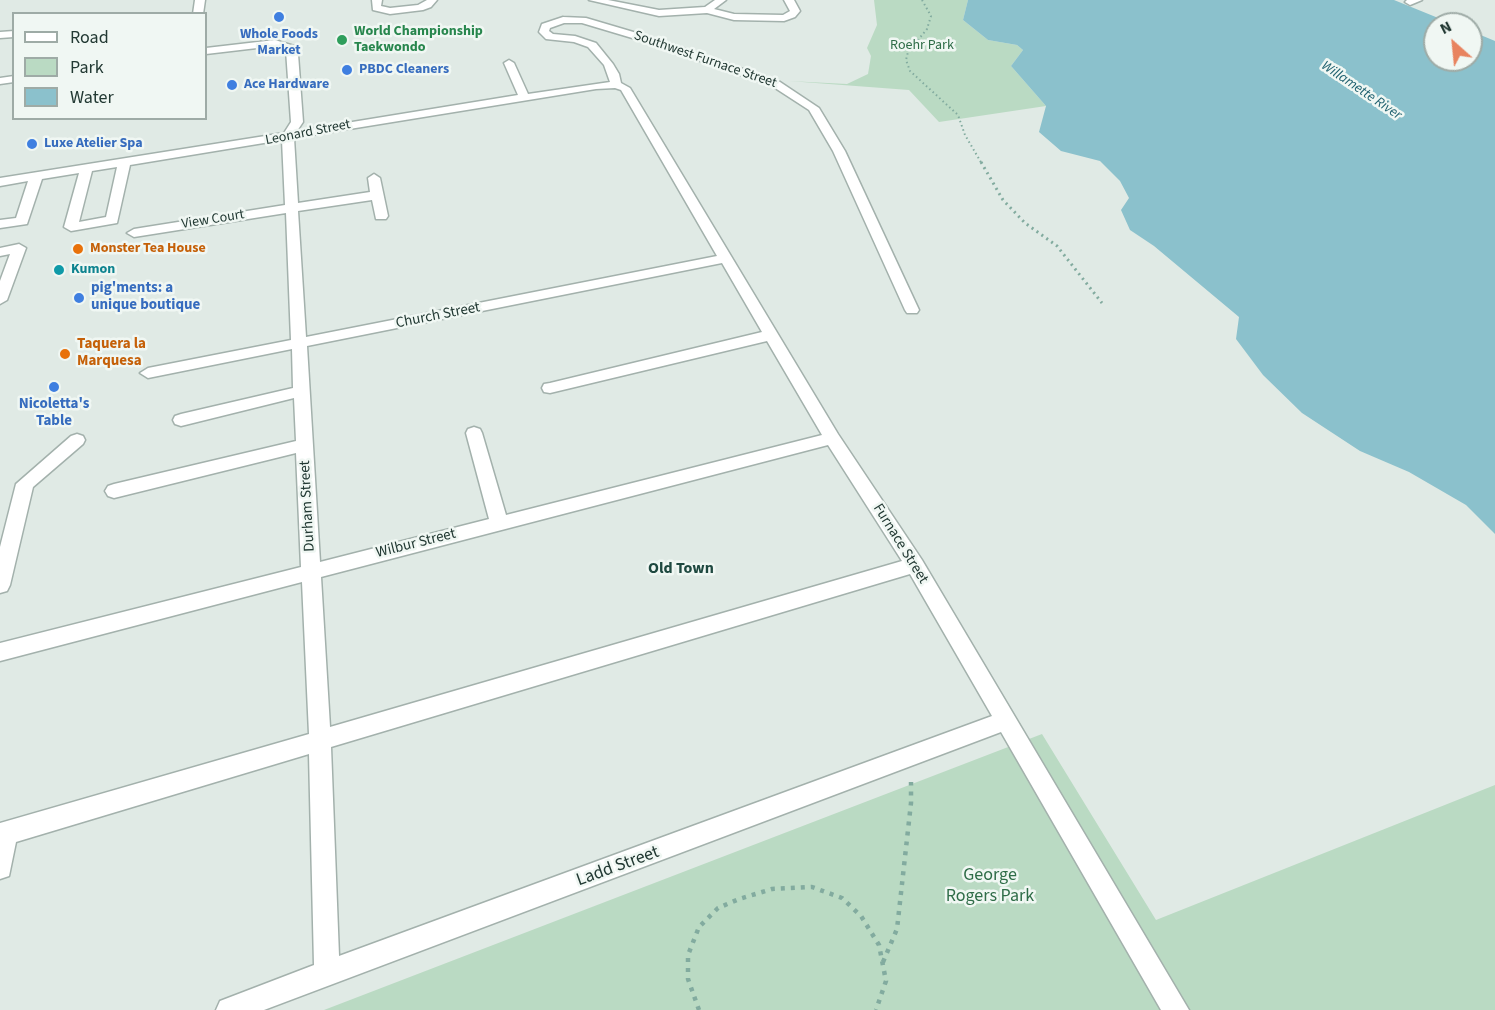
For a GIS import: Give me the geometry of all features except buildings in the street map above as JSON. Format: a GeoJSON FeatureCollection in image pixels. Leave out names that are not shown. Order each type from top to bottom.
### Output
{"type":"FeatureCollection","features":[{"type":"Feature","properties":{"kind":"street"},"geometry":{"type":"LineString","coordinates":[[377,0],[376,8],[390,11],[420,8],[428,5],[432,0]]}},
{"type":"Feature","properties":{"kind":"street"},"geometry":{"type":"LineString","coordinates":[[594,0],[659,13],[707,10],[734,17],[784,18],[795,11],[789,0]]}},
{"type":"Feature","properties":{"kind":"street"},"geometry":{"type":"LineString","coordinates":[[707,10],[721,0]]}},
{"type":"Feature","properties":{"kind":"street","name":"Southwest Furnace Street"},"geometry":{"type":"LineString","coordinates":[[616,85],[614,74],[608,63],[592,45],[574,39],[550,37],[544,32],[545,26],[557,21],[576,19],[613,29],[776,84],[813,108],[839,151],[912,310]]}},
{"type":"Feature","properties":{"kind":"street","name":"Durham Street"},"geometry":{"type":"LineString","coordinates":[[207,51],[263,44],[283,45],[290,48],[293,54],[297,122],[288,136],[320,741],[327,975]]}},
{"type":"Feature","properties":{"kind":"street"},"geometry":{"type":"LineString","coordinates":[[509,63],[524,97]]}},
{"type":"Feature","properties":{"kind":"street","name":"Leonard Street"},"geometry":{"type":"LineString","coordinates":[[0,182],[524,97],[616,85]]}},
{"type":"Feature","properties":{"kind":"street","name":"Furnace Street"},"geometry":{"type":"LineString","coordinates":[[616,85],[625,88],[630,94],[832,438],[915,566],[1176,1010]]}},
{"type":"Feature","properties":{"kind":"street"},"geometry":{"type":"LineString","coordinates":[[86,169],[71,227],[112,220],[124,163]]}},
{"type":"Feature","properties":{"kind":"street"},"geometry":{"type":"LineString","coordinates":[[0,224],[22,221],[36,177]]}},
{"type":"Feature","properties":{"kind":"street"},"geometry":{"type":"LineString","coordinates":[[374,178],[381,216]]}},
{"type":"Feature","properties":{"kind":"street","name":"View Court"},"geometry":{"type":"LineString","coordinates":[[134,233],[377,195]]}},
{"type":"Feature","properties":{"kind":"street"},"geometry":{"type":"LineString","coordinates":[[0,252],[19,248],[0,300]]}},
{"type":"Feature","properties":{"kind":"street","name":"Church Street"},"geometry":{"type":"LineString","coordinates":[[148,373],[727,258]]}},
{"type":"Feature","properties":{"kind":"street"},"geometry":{"type":"LineString","coordinates":[[550,388],[771,335]]}},
{"type":"Feature","properties":{"kind":"street"},"geometry":{"type":"LineString","coordinates":[[181,420],[302,392]]}},
{"type":"Feature","properties":{"kind":"street"},"geometry":{"type":"LineString","coordinates":[[474,433],[499,523]]}},
{"type":"Feature","properties":{"kind":"street","name":"Wilbur Street"},"geometry":{"type":"LineString","coordinates":[[0,652],[832,438]]}},
{"type":"Feature","properties":{"kind":"street"},"geometry":{"type":"LineString","coordinates":[[0,585],[26,484],[77,440]]}},
{"type":"Feature","properties":{"kind":"street"},"geometry":{"type":"LineString","coordinates":[[114,491],[305,445]]}},
{"type":"Feature","properties":{"kind":"street"},"geometry":{"type":"LineString","coordinates":[[0,867],[3,834],[915,566]]}},
{"type":"Feature","properties":{"kind":"street","name":"Ladd Street"},"geometry":{"type":"LineString","coordinates":[[229,1010],[911,758],[1005,721]]}},
{"type":"Feature","properties":{"kind":"path"},"geometry":{"type":"LineString","coordinates":[[922,0],[931,16],[927,28],[908,52],[906,60],[910,71],[958,115],[965,135],[1003,200],[1020,219],[1057,246],[1102,303]]}},
{"type":"Feature","properties":{"kind":"path"},"geometry":{"type":"LineString","coordinates":[[882,963],[897,929],[911,803],[911,758]]}},
{"type":"Feature","properties":{"kind":"path"},"geometry":{"type":"LineString","coordinates":[[699,1010],[688,979],[688,955],[699,927],[718,908],[772,889],[812,887],[842,898],[861,916],[879,945],[886,981],[876,1010]]}},
{"type":"Feature","properties":{"kind":"green space","name":"Roehr Park"},"geometry":{"type":"Polygon","coordinates":[[[874,0],[968,0],[963,20],[988,40],[1017,45],[1023,50],[1011,66],[1046,106],[939,122],[909,90],[789,81],[847,84],[868,74],[871,56],[867,48],[877,25],[874,0]]]}},
{"type":"Feature","properties":{"kind":"green space","name":"George Rogers Park"},"geometry":{"type":"Polygon","coordinates":[[[1042,734],[1156,920],[1495,785],[1495,1010],[324,1010],[1042,734]]]}},
{"type":"Feature","properties":{"kind":"water","name":"Willamette River"},"geometry":{"type":"Polygon","coordinates":[[[968,0],[1394,0],[1424,12],[1423,72],[1483,72],[1483,36],[1495,41],[1495,534],[1466,505],[1409,472],[1360,451],[1302,413],[1263,375],[1236,339],[1239,317],[1154,246],[1130,230],[1121,210],[1129,198],[1120,181],[1100,161],[1061,151],[1039,132],[1046,106],[1011,66],[1023,50],[1017,45],[988,40],[963,20],[968,0]]]}},
{"type":"Feature","properties":{"kind":"place","name":"Whole Foods Market"},"geometry":{"type":"Point","coordinates":[279,17]}},
{"type":"Feature","properties":{"kind":"place","name":"World Championship Taekwondo"},"geometry":{"type":"Point","coordinates":[342,40]}},
{"type":"Feature","properties":{"kind":"place","name":"PBDC Cleaners"},"geometry":{"type":"Point","coordinates":[347,70]}},
{"type":"Feature","properties":{"kind":"place","name":"Ace Hardware"},"geometry":{"type":"Point","coordinates":[232,85]}},
{"type":"Feature","properties":{"kind":"place","name":"Luxe Atelier Spa"},"geometry":{"type":"Point","coordinates":[32,144]}},
{"type":"Feature","properties":{"kind":"place","name":"Monster Tea House"},"geometry":{"type":"Point","coordinates":[78,249]}},
{"type":"Feature","properties":{"kind":"place","name":"Kumon"},"geometry":{"type":"Point","coordinates":[59,270]}},
{"type":"Feature","properties":{"kind":"place","name":"pig'ments: a unique boutique"},"geometry":{"type":"Point","coordinates":[79,298]}},
{"type":"Feature","properties":{"kind":"place","name":"Taquera la Marquesa"},"geometry":{"type":"Point","coordinates":[65,354]}},
{"type":"Feature","properties":{"kind":"place","name":"Nicoletta's Table"},"geometry":{"type":"Point","coordinates":[54,387]}},
{"type":"Feature","properties":{"kind":"district","name":"Old Town"},"geometry":{"type":"Point","coordinates":[681,569]}}]}
